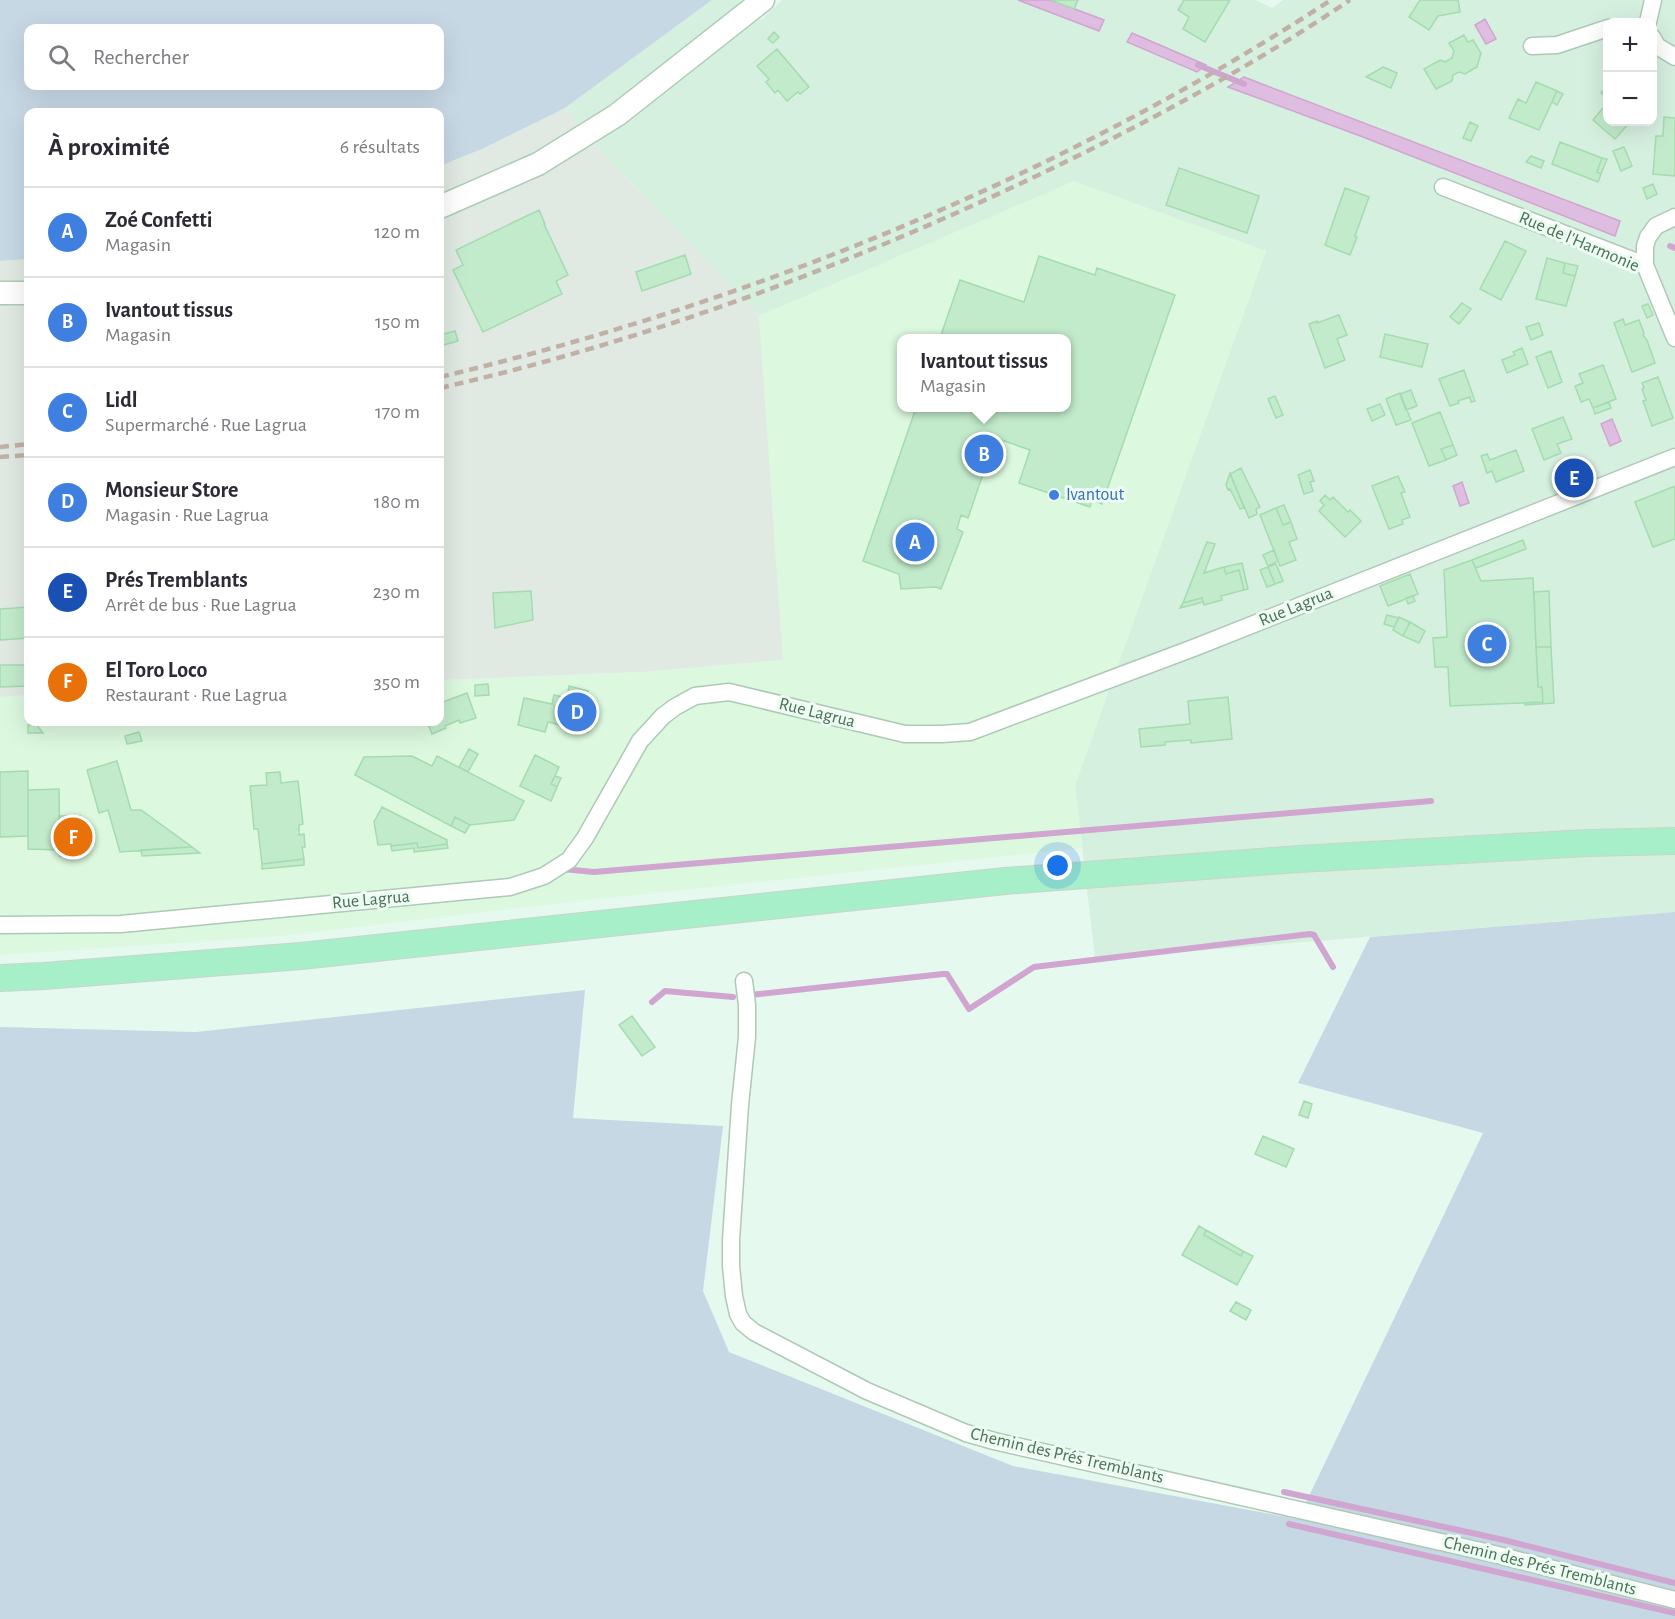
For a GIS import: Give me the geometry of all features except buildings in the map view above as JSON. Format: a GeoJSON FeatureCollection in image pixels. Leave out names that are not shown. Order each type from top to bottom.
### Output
{"type":"FeatureCollection","features":[{"type":"Feature","properties":{"kind":"main road"},"geometry":{"type":"LineString","coordinates":[[444,205],[538,164],[617,115],[763,0]]}},
{"type":"Feature","properties":{"kind":"main road"},"geometry":{"type":"LineString","coordinates":[[0,293],[24,293]]}},
{"type":"Feature","properties":{"kind":"main road"},"geometry":{"type":"LineString","coordinates":[[0,978],[301,956],[1005,881],[1299,859],[1675,840]]}},
{"type":"Feature","properties":{"kind":"main road"},"geometry":{"type":"LineString","coordinates":[[1587,843],[1675,847]]}},
{"type":"Feature","properties":{"kind":"street"},"geometry":{"type":"LineString","coordinates":[[1648,18],[1653,0]]}},
{"type":"Feature","properties":{"kind":"street"},"geometry":{"type":"LineString","coordinates":[[1532,46],[1557,45],[1603,30]]}},
{"type":"Feature","properties":{"kind":"street"},"geometry":{"type":"LineString","coordinates":[[1657,46],[1675,57]]}},
{"type":"Feature","properties":{"kind":"street","name":"Rue de l'Harmonie"},"geometry":{"type":"LineString","coordinates":[[1443,187],[1645,265],[1675,338]]}},
{"type":"Feature","properties":{"kind":"street"},"geometry":{"type":"LineString","coordinates":[[1645,265],[1645,246],[1648,237],[1656,226],[1675,217]]}},
{"type":"Feature","properties":{"kind":"street","name":"Rue Lagrua"},"geometry":{"type":"LineString","coordinates":[[0,925],[121,924],[510,887],[544,876],[569,860],[585,838],[640,741],[663,716],[696,696],[729,692],[905,734],[970,732],[1196,647],[1675,457]]}},
{"type":"Feature","properties":{"kind":"street","name":"Chemin des Prés Tremblants"},"geometry":{"type":"LineString","coordinates":[[744,981],[747,1037],[740,1105],[731,1266],[738,1314],[743,1323],[754,1332],[867,1391],[966,1433],[1482,1551],[1675,1600]]}},
{"type":"Feature","properties":{"kind":"shaded area"},"geometry":{"type":"Polygon","coordinates":[[[0,0],[712,0],[565,108],[482,149],[444,164],[444,108],[24,108],[24,259],[0,261],[0,0]]]}},
{"type":"Feature","properties":{"kind":"shaded area"},"geometry":{"type":"Polygon","coordinates":[[[712,0],[740,0],[761,20],[782,0],[1256,0],[1272,8],[1283,0],[1675,0],[1675,912],[1095,959],[1075,785],[1266,251],[1074,182],[759,316],[604,155],[565,108],[712,0]]]}},
{"type":"Feature","properties":{"kind":"shaded area"},"geometry":{"type":"Polygon","coordinates":[[[1018,0],[1051,0],[1104,20],[1099,31],[1018,0]]]}},
{"type":"Feature","properties":{"kind":"shaded area"},"geometry":{"type":"Polygon","coordinates":[[[1485,19],[1496,39],[1486,44],[1475,25],[1485,19]]]}},
{"type":"Feature","properties":{"kind":"shaded area"},"geometry":{"type":"Polygon","coordinates":[[[1132,33],[1206,65],[1197,72],[1127,42],[1132,33]]]}},
{"type":"Feature","properties":{"kind":"shaded area"},"geometry":{"type":"Polygon","coordinates":[[[1244,77],[1620,221],[1615,236],[1363,137],[1228,87],[1244,77]]]}},
{"type":"Feature","properties":{"kind":"shaded area"},"geometry":{"type":"Polygon","coordinates":[[[565,108],[604,155],[759,316],[783,660],[641,672],[444,680],[444,164],[482,149],[565,108]]]}},
{"type":"Feature","properties":{"kind":"shaded area"},"geometry":{"type":"Polygon","coordinates":[[[1074,181],[1266,251],[1075,785],[1083,848],[596,899],[280,936],[0,955],[0,697],[24,695],[24,726],[444,726],[444,680],[641,672],[783,660],[759,316],[1074,181]]]}},
{"type":"Feature","properties":{"kind":"shaded area"},"geometry":{"type":"Polygon","coordinates":[[[24,259],[24,695],[0,697],[0,261],[24,259]]]}},
{"type":"Feature","properties":{"kind":"shaded area"},"geometry":{"type":"Polygon","coordinates":[[[1612,419],[1621,441],[1610,446],[1601,424],[1612,419]]]}},
{"type":"Feature","properties":{"kind":"shaded area"},"geometry":{"type":"Polygon","coordinates":[[[1462,482],[1469,503],[1460,506],[1453,486],[1462,482]]]}},
{"type":"Feature","properties":{"kind":"shaded area"},"geometry":{"type":"Polygon","coordinates":[[[1675,912],[1675,1619],[0,1619],[0,1027],[196,1032],[585,990],[573,1118],[723,1126],[703,1291],[729,1352],[1013,1466],[1298,1519],[1483,1133],[1298,1083],[1370,937],[1675,912]]]}},
{"type":"Feature","properties":{"kind":"waterway"},"geometry":{"type":"LineString","coordinates":[[1198,65],[1244,84]]}},
{"type":"Feature","properties":{"kind":"waterway"},"geometry":{"type":"LineString","coordinates":[[1670,246],[1675,248]]}},
{"type":"Feature","properties":{"kind":"waterway"},"geometry":{"type":"LineString","coordinates":[[563,869],[594,872],[1431,801]]}},
{"type":"Feature","properties":{"kind":"waterway"},"geometry":{"type":"LineString","coordinates":[[750,995],[947,974],[969,1009],[1034,967],[1310,934],[1314,935],[1333,967]]}},
{"type":"Feature","properties":{"kind":"waterway"},"geometry":{"type":"LineString","coordinates":[[652,1002],[665,991],[733,997]]}},
{"type":"Feature","properties":{"kind":"waterway"},"geometry":{"type":"LineString","coordinates":[[1284,1492],[1504,1540],[1675,1583]]}},
{"type":"Feature","properties":{"kind":"waterway"},"geometry":{"type":"LineString","coordinates":[[1289,1524],[1675,1613]]}},
{"type":"Feature","properties":{"kind":"railway"},"geometry":{"type":"LineString","coordinates":[[444,376],[557,347],[674,311],[788,271],[902,227],[1013,177],[1122,123],[1228,64],[1331,0]]}},
{"type":"Feature","properties":{"kind":"railway"},"geometry":{"type":"LineString","coordinates":[[444,387],[591,349],[665,325],[813,273],[885,244],[1028,180],[1152,118],[1272,50],[1350,0]]}},
{"type":"Feature","properties":{"kind":"railway"},"geometry":{"type":"LineString","coordinates":[[0,447],[24,444]]}},
{"type":"Feature","properties":{"kind":"railway"},"geometry":{"type":"LineString","coordinates":[[0,457],[24,455]]}},
{"type":"Feature","properties":{"kind":"place","name":"Ivantout tissus"},"geometry":{"type":"Point","coordinates":[984,454]}},
{"type":"Feature","properties":{"kind":"place","name":"Prés Tremblants"},"geometry":{"type":"Point","coordinates":[1574,478]}},
{"type":"Feature","properties":{"kind":"place","name":"Ivantout"},"geometry":{"type":"Point","coordinates":[1054,495]}},
{"type":"Feature","properties":{"kind":"place","name":"Zoé Confetti"},"geometry":{"type":"Point","coordinates":[915,542]}},
{"type":"Feature","properties":{"kind":"place","name":"Lidl"},"geometry":{"type":"Point","coordinates":[1487,644]}},
{"type":"Feature","properties":{"kind":"place","name":"Monsieur Store"},"geometry":{"type":"Point","coordinates":[577,712]}},
{"type":"Feature","properties":{"kind":"place","name":"El Toro Loco"},"geometry":{"type":"Point","coordinates":[73,837]}}]}
